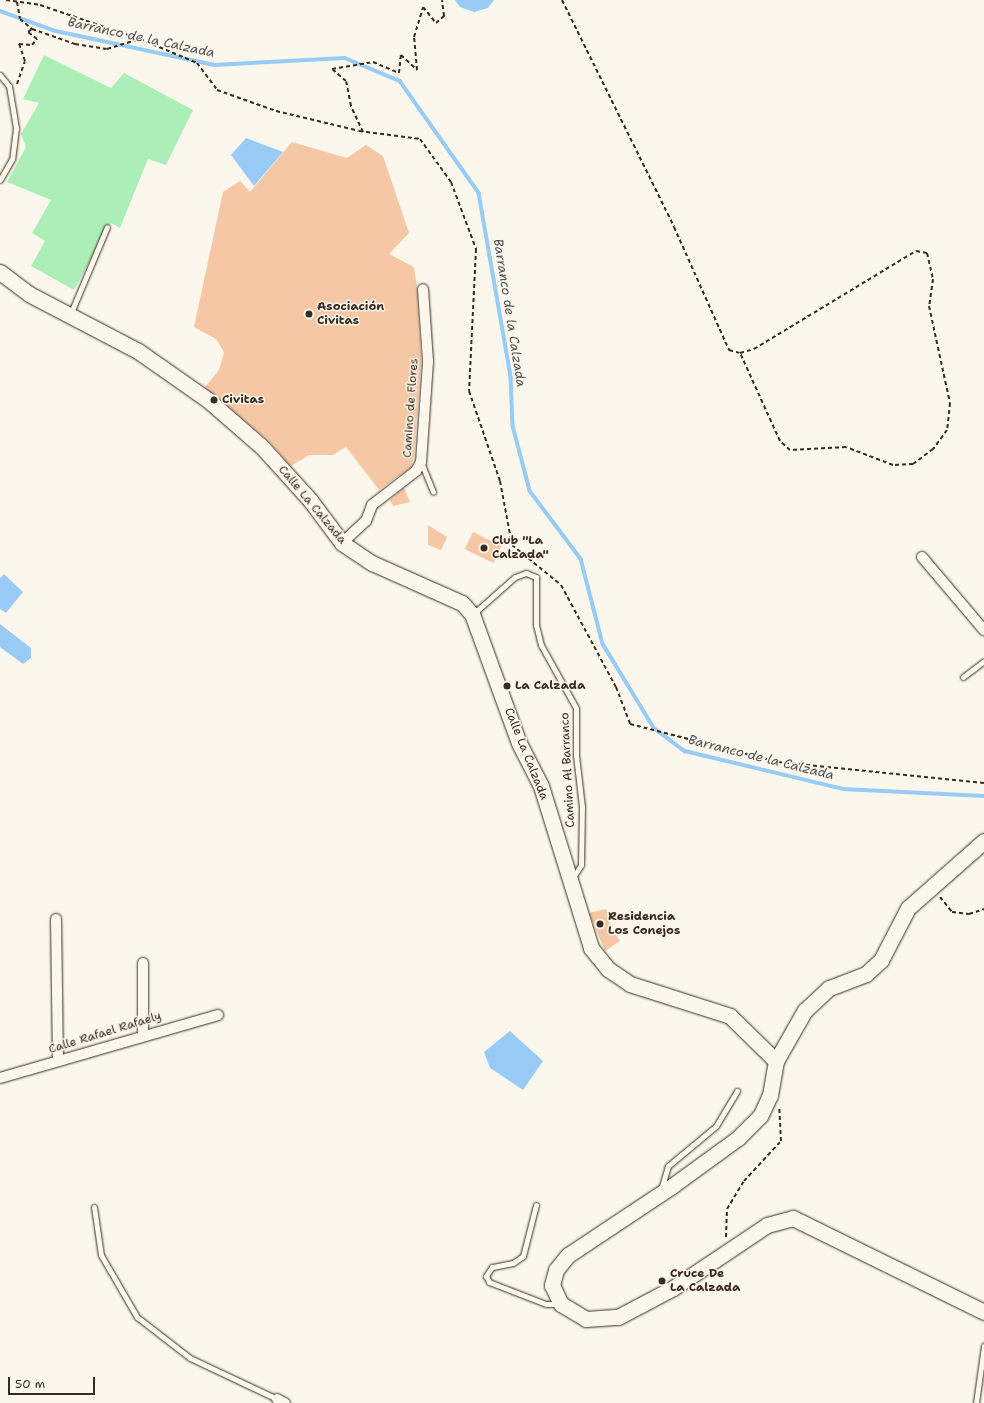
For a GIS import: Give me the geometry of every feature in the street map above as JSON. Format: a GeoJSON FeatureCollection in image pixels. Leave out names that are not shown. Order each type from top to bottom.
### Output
{"type":"FeatureCollection","features":[{"type":"Feature","properties":{"kind":"main road","name":"Calle La Calzada"},"geometry":{"type":"LineString","coordinates":[[0,272],[29,294],[138,350],[208,400],[262,447],[310,500],[342,543],[372,563],[450,596],[472,614],[519,742],[541,786],[591,948],[608,969],[630,984],[730,1016],[776,1061]]}},
{"type":"Feature","properties":{"kind":"main road"},"geometry":{"type":"LineString","coordinates":[[984,841],[908,908],[881,960],[866,974],[829,988],[804,1010],[776,1061],[770,1095],[760,1116],[738,1138],[660,1194],[568,1255],[556,1270],[552,1285],[561,1304],[586,1319],[618,1318],[716,1259],[767,1225],[793,1218],[984,1312]]}},
{"type":"Feature","properties":{"kind":"street","name":"Camino de Flores"},"geometry":{"type":"LineString","coordinates":[[342,543],[366,521],[372,505],[416,471],[422,462],[428,361],[423,290]]}},
{"type":"Feature","properties":{"kind":"street"},"geometry":{"type":"LineString","coordinates":[[922,557],[984,630]]}},
{"type":"Feature","properties":{"kind":"street"},"geometry":{"type":"LineString","coordinates":[[56,919],[58,1061]]}},
{"type":"Feature","properties":{"kind":"street"},"geometry":{"type":"LineString","coordinates":[[143,963],[143,1034]]}},
{"type":"Feature","properties":{"kind":"street","name":"Calle Rafael Rafaely"},"geometry":{"type":"LineString","coordinates":[[0,1078],[143,1034],[218,1015]]}},
{"type":"Feature","properties":{"kind":"lane"},"geometry":{"type":"LineString","coordinates":[[0,75],[10,91],[16,128],[12,159],[0,180]]}},
{"type":"Feature","properties":{"kind":"lane"},"geometry":{"type":"LineString","coordinates":[[70,316],[107,227]]}},
{"type":"Feature","properties":{"kind":"lane"},"geometry":{"type":"LineString","coordinates":[[422,462],[433,492]]}},
{"type":"Feature","properties":{"kind":"lane","name":"Camino Al Barranco"},"geometry":{"type":"LineString","coordinates":[[472,614],[515,578],[526,572],[536,577],[536,625],[541,645],[576,708],[576,755],[582,807],[581,865],[571,881]]}},
{"type":"Feature","properties":{"kind":"lane"},"geometry":{"type":"LineString","coordinates":[[963,677],[984,661]]}},
{"type":"Feature","properties":{"kind":"lane"},"geometry":{"type":"LineString","coordinates":[[660,1194],[668,1166],[716,1126],[736,1091]]}},
{"type":"Feature","properties":{"kind":"lane"},"geometry":{"type":"LineString","coordinates":[[536,1205],[523,1256],[513,1263],[492,1267],[486,1276],[489,1282],[546,1304],[561,1304]]}},
{"type":"Feature","properties":{"kind":"lane"},"geometry":{"type":"LineString","coordinates":[[94,1207],[101,1255],[137,1317],[190,1358],[281,1401]]}},
{"type":"Feature","properties":{"kind":"lane"},"geometry":{"type":"LineString","coordinates":[[976,1403],[984,1346]]}},
{"type":"Feature","properties":{"kind":"path"},"geometry":{"type":"LineString","coordinates":[[6,0],[40,5],[140,39],[197,62],[217,90],[276,111],[363,132],[420,139],[451,182],[476,249],[469,391],[500,481],[512,545],[562,585],[616,686],[630,724],[778,762],[984,783]]}},
{"type":"Feature","properties":{"kind":"path"},"geometry":{"type":"LineString","coordinates":[[363,132],[351,106],[346,81],[332,70],[373,62],[399,73],[402,55],[417,70],[414,37],[423,7],[436,24],[444,16],[442,0]]}},
{"type":"Feature","properties":{"kind":"path"},"geometry":{"type":"LineString","coordinates":[[562,0],[674,227],[729,350],[740,353],[754,349],[916,251],[926,253],[933,279],[929,306],[950,403],[947,430],[933,449],[913,464],[893,465],[846,447],[790,450],[780,441],[740,353]]}},
{"type":"Feature","properties":{"kind":"path"},"geometry":{"type":"LineString","coordinates":[[17,2],[20,19],[32,29],[75,44],[107,49],[140,39]]}},
{"type":"Feature","properties":{"kind":"path"},"geometry":{"type":"LineString","coordinates":[[10,91],[23,72],[24,50],[19,44],[32,45],[37,39],[28,32],[32,29]]}},
{"type":"Feature","properties":{"kind":"path"},"geometry":{"type":"LineString","coordinates":[[932,886],[952,912],[969,914],[984,909]]}},
{"type":"Feature","properties":{"kind":"path"},"geometry":{"type":"LineString","coordinates":[[716,1259],[726,1238],[728,1209],[744,1181],[781,1141],[779,1106],[770,1095]]}},
{"type":"Feature","properties":{"kind":"green space"},"geometry":{"type":"Polygon","coordinates":[[[44,55],[111,88],[124,73],[193,110],[166,165],[148,159],[120,228],[111,223],[74,290],[31,266],[45,241],[32,233],[51,200],[7,182],[26,147],[21,134],[39,103],[23,99],[44,55]]]}},
{"type":"Feature","properties":{"kind":"water"},"geometry":{"type":"Polygon","coordinates":[[[455,0],[494,0],[488,8],[474,12],[460,7],[455,0]]]}},
{"type":"Feature","properties":{"kind":"water"},"geometry":{"type":"Polygon","coordinates":[[[246,138],[283,152],[254,186],[231,155],[246,138]]]}},
{"type":"Feature","properties":{"kind":"water"},"geometry":{"type":"Polygon","coordinates":[[[4,574],[23,592],[6,613],[0,609],[0,578],[4,574]]]}},
{"type":"Feature","properties":{"kind":"water"},"geometry":{"type":"Polygon","coordinates":[[[0,624],[31,648],[31,658],[23,664],[0,647],[0,624]]]}},
{"type":"Feature","properties":{"kind":"water"},"geometry":{"type":"Polygon","coordinates":[[[510,1031],[543,1061],[523,1090],[490,1068],[484,1052],[510,1031]]]}},
{"type":"Feature","properties":{"kind":"building","name":"Asociación Civitas"},"geometry":{"type":"Polygon","coordinates":[[[292,142],[347,158],[366,145],[383,156],[409,233],[389,254],[414,267],[417,286],[421,361],[414,456],[411,467],[379,490],[346,447],[333,455],[309,455],[291,466],[268,440],[205,387],[219,370],[224,352],[216,339],[194,327],[223,192],[240,181],[250,192],[292,142]]]}},
{"type":"Feature","properties":{"kind":"building"},"geometry":{"type":"Polygon","coordinates":[[[404,488],[410,502],[393,506],[390,500],[404,488]]]}},
{"type":"Feature","properties":{"kind":"building"},"geometry":{"type":"Polygon","coordinates":[[[428,525],[447,537],[441,550],[428,545],[428,525]]]}},
{"type":"Feature","properties":{"kind":"building","name":"Club \"La Calzada\""},"geometry":{"type":"Polygon","coordinates":[[[473,532],[502,546],[493,563],[465,549],[473,532]]]}},
{"type":"Feature","properties":{"kind":"building","name":"Residencia Los Conejos"},"geometry":{"type":"Polygon","coordinates":[[[606,909],[611,928],[620,941],[605,951],[589,913],[606,909]]]}},
{"type":"Feature","properties":{"kind":"waterway","name":"Barranco de la Calzada"},"geometry":{"type":"LineString","coordinates":[[0,11],[56,31],[214,65],[345,58],[400,81],[479,193],[511,377],[513,426],[530,491],[581,559],[603,644],[654,728],[685,751],[843,789],[984,796]]}},
{"type":"Feature","properties":{"kind":"place","name":"Asociación Civitas"},"geometry":{"type":"Point","coordinates":[309,314]}},
{"type":"Feature","properties":{"kind":"place","name":"Civitas"},"geometry":{"type":"Point","coordinates":[214,400]}},
{"type":"Feature","properties":{"kind":"place","name":"Club \"La Calzada\""},"geometry":{"type":"Point","coordinates":[484,548]}},
{"type":"Feature","properties":{"kind":"place","name":"La Calzada"},"geometry":{"type":"Point","coordinates":[507,686]}},
{"type":"Feature","properties":{"kind":"place","name":"Residencia Los Conejos"},"geometry":{"type":"Point","coordinates":[600,924]}},
{"type":"Feature","properties":{"kind":"place","name":"Cruce De La Calzada"},"geometry":{"type":"Point","coordinates":[662,1281]}}]}
